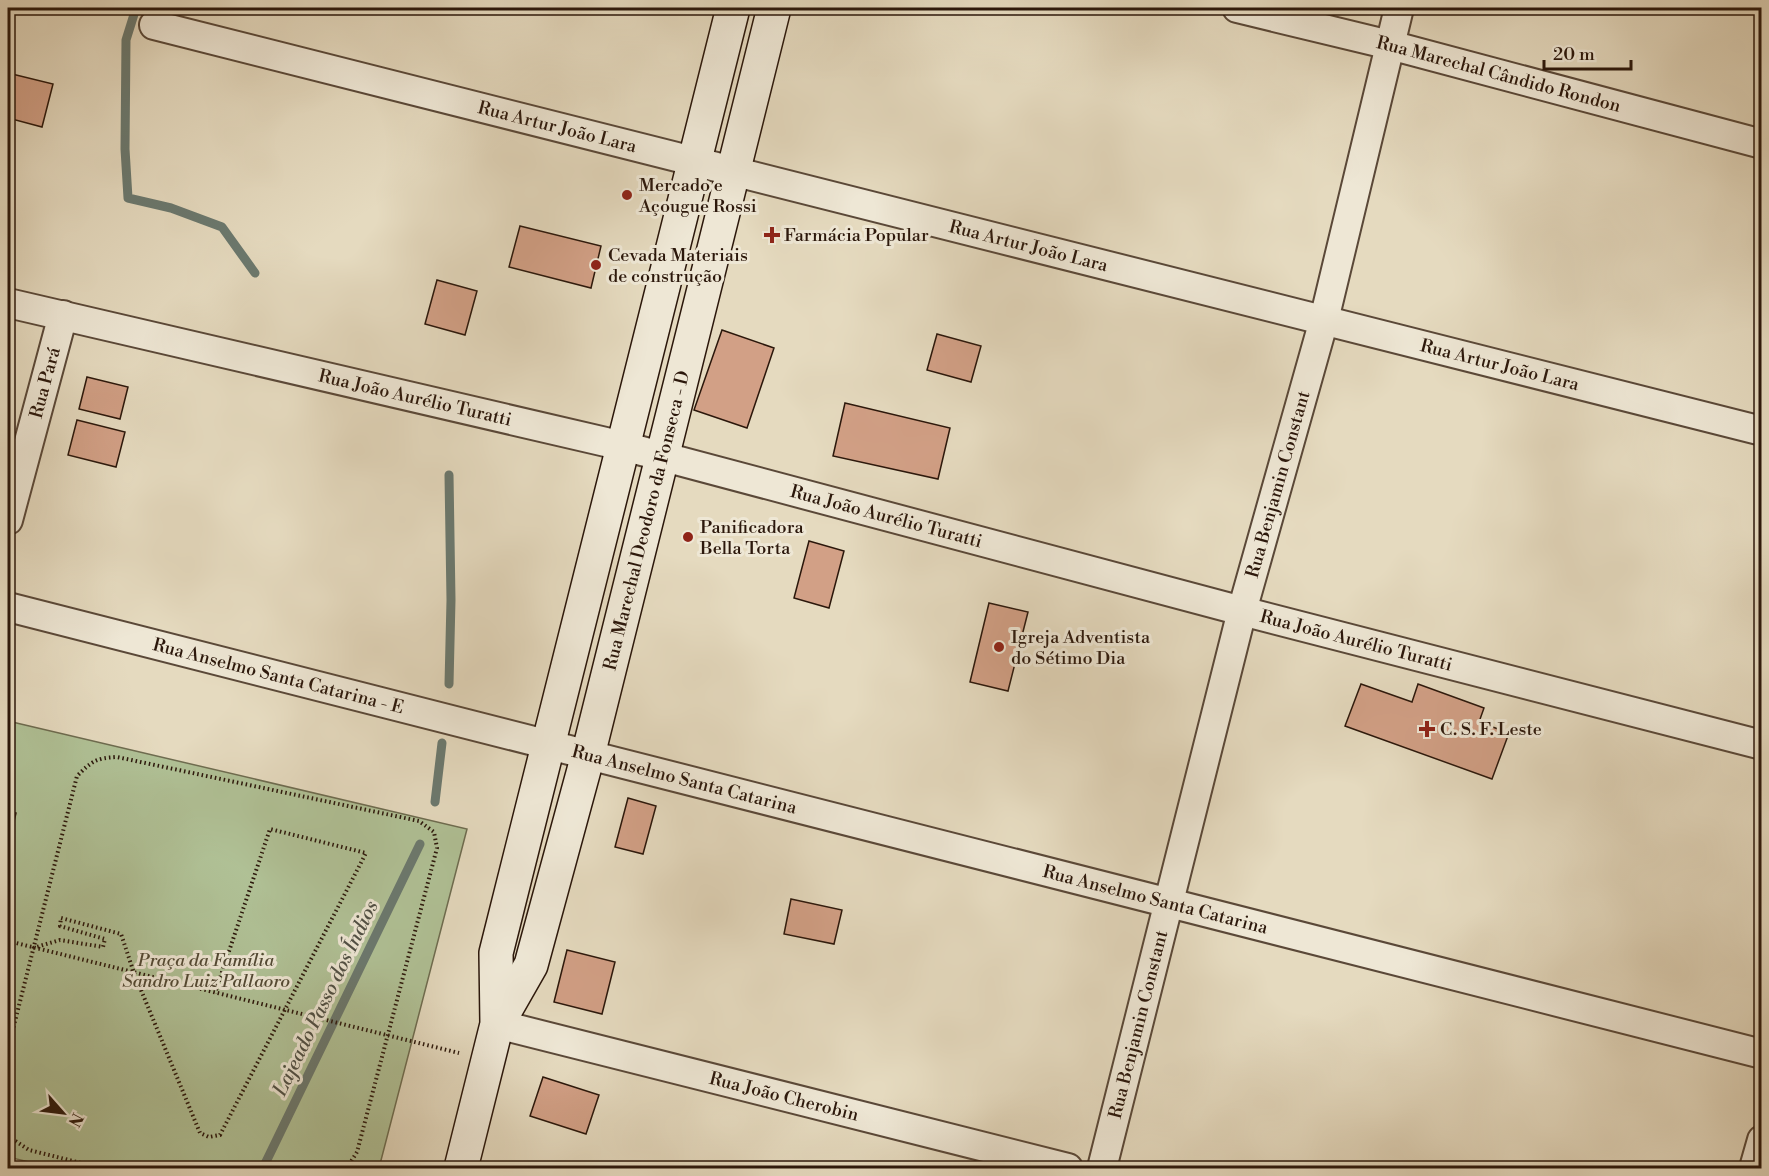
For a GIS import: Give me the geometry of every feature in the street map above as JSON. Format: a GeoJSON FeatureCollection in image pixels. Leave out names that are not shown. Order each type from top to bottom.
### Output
{"type":"FeatureCollection","features":[{"type":"Feature","properties":{"kind":"street","name":"Rua Marechal Deodoro da Fonseca - D"},"geometry":{"type":"LineString","coordinates":[[461,1168],[497,1024],[496,953],[733,8]]}},
{"type":"Feature","properties":{"kind":"street","name":"Rua Marechal Deodoro da Fonseca - D"},"geometry":{"type":"LineString","coordinates":[[497,1024],[531,965],[588,755],[774,8]]}},
{"type":"Feature","properties":{"kind":"street","name":"Rua Marechal Cândido Rondon"},"geometry":{"type":"LineString","coordinates":[[1236,8],[1390,45],[1761,144]]}},
{"type":"Feature","properties":{"kind":"street","name":"Rua Benjamin Constant"},"geometry":{"type":"LineString","coordinates":[[1102,1168],[1242,611],[1324,320],[1399,8]]}},
{"type":"Feature","properties":{"kind":"street","name":"Rua Artur João Lara"},"geometry":{"type":"LineString","coordinates":[[154,25],[1761,431]]}},
{"type":"Feature","properties":{"kind":"street","name":"Rua João Aurélio Turatti"},"geometry":{"type":"LineString","coordinates":[[8,303],[623,446],[1242,611],[1761,745]]}},
{"type":"Feature","properties":{"kind":"street","name":"Rua Pará"},"geometry":{"type":"LineString","coordinates":[[8,520],[63,315]]}},
{"type":"Feature","properties":{"kind":"street","name":"Rua Anselmo Santa Catarina - E"},"geometry":{"type":"LineString","coordinates":[[8,607],[549,746]]}},
{"type":"Feature","properties":{"kind":"street","name":"Rua Anselmo Santa Catarina"},"geometry":{"type":"LineString","coordinates":[[549,746],[1761,1054]]}},
{"type":"Feature","properties":{"kind":"street","name":"Rua João Cherobin"},"geometry":{"type":"LineString","coordinates":[[497,1024],[1068,1168]]}},
{"type":"Feature","properties":{"kind":"street"},"geometry":{"type":"LineString","coordinates":[[1754,1168],[1761,1140]]}},
{"type":"Feature","properties":{"kind":"path"},"geometry":{"type":"LineString","coordinates":[[8,1049],[77,776],[92,762],[100,758],[117,757],[419,821],[434,831],[437,848],[357,1152],[347,1168]]}},
{"type":"Feature","properties":{"kind":"path"},"geometry":{"type":"LineString","coordinates":[[33,948],[60,940],[103,947],[105,939],[60,926],[61,918],[122,934],[134,973],[200,1133],[209,1137],[220,1135],[366,853],[270,829],[215,993]]}},
{"type":"Feature","properties":{"kind":"path"},"geometry":{"type":"LineString","coordinates":[[8,941],[489,1060]]}},
{"type":"Feature","properties":{"kind":"path"},"geometry":{"type":"LineString","coordinates":[[8,1136],[30,1150],[101,1168]]}},
{"type":"Feature","properties":{"kind":"green space","name":"Praça da Família Sandro Luiz Pallaoro"},"geometry":{"type":"Polygon","coordinates":[[[8,721],[467,829],[379,1168],[54,1168],[8,1157],[8,721]]]}},
{"type":"Feature","properties":{"kind":"building"},"geometry":{"type":"Polygon","coordinates":[[[8,73],[53,84],[42,127],[8,118],[8,73]]]}},
{"type":"Feature","properties":{"kind":"building"},"geometry":{"type":"Polygon","coordinates":[[[520,226],[601,246],[591,288],[509,267],[520,226]]]}},
{"type":"Feature","properties":{"kind":"building"},"geometry":{"type":"Polygon","coordinates":[[[437,280],[477,291],[465,335],[425,324],[437,280]]]}},
{"type":"Feature","properties":{"kind":"building"},"geometry":{"type":"Polygon","coordinates":[[[722,330],[774,348],[747,428],[694,410],[722,330]]]}},
{"type":"Feature","properties":{"kind":"building"},"geometry":{"type":"Polygon","coordinates":[[[937,334],[981,346],[971,382],[927,370],[937,334]]]}},
{"type":"Feature","properties":{"kind":"building"},"geometry":{"type":"Polygon","coordinates":[[[87,377],[128,387],[120,419],[79,409],[87,377]]]}},
{"type":"Feature","properties":{"kind":"building"},"geometry":{"type":"Polygon","coordinates":[[[845,403],[950,428],[938,479],[833,456],[845,403]]]}},
{"type":"Feature","properties":{"kind":"building"},"geometry":{"type":"Polygon","coordinates":[[[77,420],[125,432],[116,467],[68,455],[77,420]]]}},
{"type":"Feature","properties":{"kind":"building"},"geometry":{"type":"Polygon","coordinates":[[[809,541],[844,551],[829,608],[794,598],[809,541]]]}},
{"type":"Feature","properties":{"kind":"building","name":"Igreja Adventista do Sétimo Dia"},"geometry":{"type":"Polygon","coordinates":[[[989,603],[1028,612],[1008,691],[970,682],[989,603]]]}},
{"type":"Feature","properties":{"kind":"building","name":"C. S. F. Leste"},"geometry":{"type":"Polygon","coordinates":[[[1361,684],[1412,702],[1418,684],[1484,708],[1479,722],[1509,733],[1492,779],[1345,726],[1361,684]]]}},
{"type":"Feature","properties":{"kind":"building"},"geometry":{"type":"Polygon","coordinates":[[[8,774],[12,774],[8,792],[8,774]]]}},
{"type":"Feature","properties":{"kind":"building"},"geometry":{"type":"Polygon","coordinates":[[[628,798],[656,806],[643,854],[615,847],[628,798]]]}},
{"type":"Feature","properties":{"kind":"building"},"geometry":{"type":"Polygon","coordinates":[[[8,811],[16,813],[8,847],[8,811]]]}},
{"type":"Feature","properties":{"kind":"building"},"geometry":{"type":"Polygon","coordinates":[[[791,899],[842,910],[834,944],[784,934],[791,899]]]}},
{"type":"Feature","properties":{"kind":"building"},"geometry":{"type":"Polygon","coordinates":[[[567,950],[615,962],[602,1014],[554,1002],[567,950]]]}},
{"type":"Feature","properties":{"kind":"building"},"geometry":{"type":"Polygon","coordinates":[[[543,1077],[599,1095],[586,1134],[530,1116],[543,1077]]]}},
{"type":"Feature","properties":{"kind":"waterway","name":"Lajeado Passo dos Índios"},"geometry":{"type":"LineString","coordinates":[[136,8],[126,40],[125,149],[128,198],[171,208],[222,227],[255,273]]}},
{"type":"Feature","properties":{"kind":"waterway","name":"Lajeado Passo dos Índios"},"geometry":{"type":"LineString","coordinates":[[449,475],[451,600],[449,684]]}},
{"type":"Feature","properties":{"kind":"waterway","name":"Lajeado Passo dos Índios"},"geometry":{"type":"LineString","coordinates":[[435,802],[442,743]]}},
{"type":"Feature","properties":{"kind":"waterway","name":"Lajeado Passo dos Índios"},"geometry":{"type":"LineString","coordinates":[[263,1168],[420,844]]}},
{"type":"Feature","properties":{"kind":"place","name":"Mercado e Açougue Rossi"},"geometry":{"type":"Point","coordinates":[627,195]}},
{"type":"Feature","properties":{"kind":"place","name":"Farmácia Popular"},"geometry":{"type":"Point","coordinates":[772,235]}},
{"type":"Feature","properties":{"kind":"place","name":"Cevada Materiais de construção"},"geometry":{"type":"Point","coordinates":[596,265]}},
{"type":"Feature","properties":{"kind":"place","name":"Panificadora Bella Torta"},"geometry":{"type":"Point","coordinates":[688,537]}},
{"type":"Feature","properties":{"kind":"place","name":"Igreja Adventista do Sétimo Dia"},"geometry":{"type":"Point","coordinates":[999,647]}},
{"type":"Feature","properties":{"kind":"place","name":"C. S. F. Leste"},"geometry":{"type":"Point","coordinates":[1427,729]}}]}
